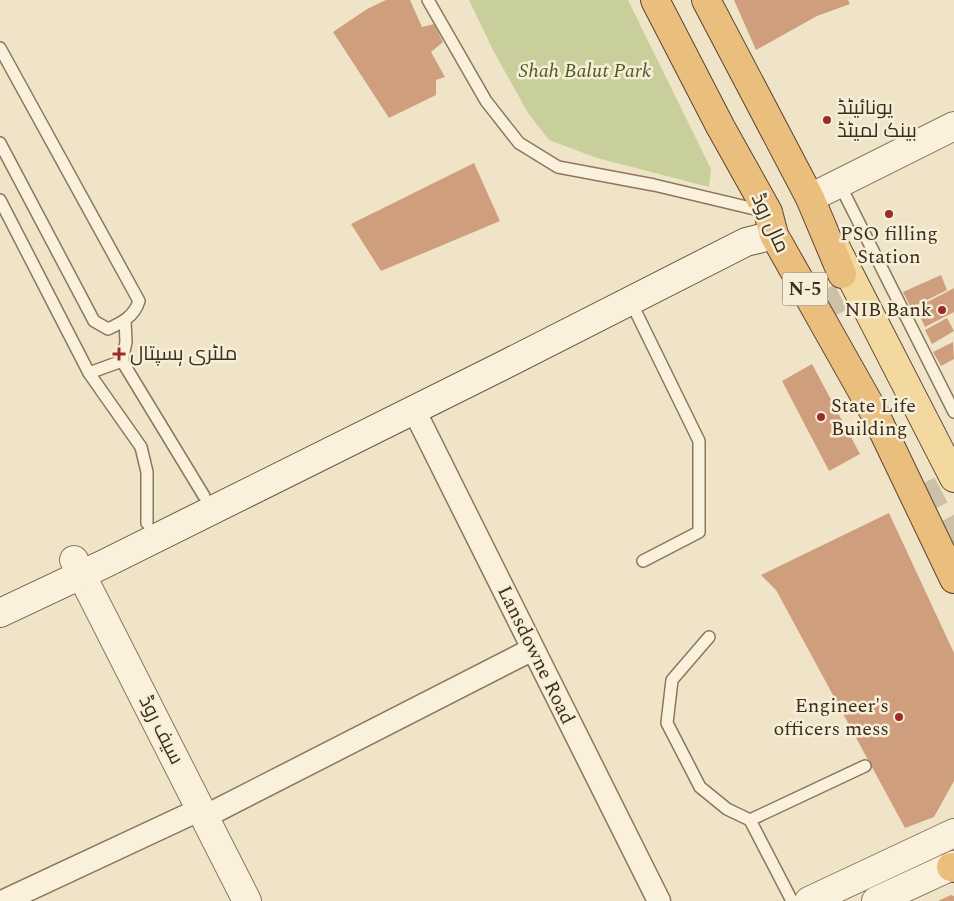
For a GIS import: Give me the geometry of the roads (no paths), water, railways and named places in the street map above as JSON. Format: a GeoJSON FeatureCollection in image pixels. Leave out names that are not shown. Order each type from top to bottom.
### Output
{"type":"FeatureCollection","features":[{"type":"Feature","properties":{"kind":"highway","name":"مال روڈ"},"geometry":{"type":"LineString","coordinates":[[655,0],[771,223],[875,414],[954,579]]}},
{"type":"Feature","properties":{"kind":"highway","name":"N-5"},"geometry":{"type":"LineString","coordinates":[[706,0],[810,198],[832,282],[771,223]]}},
{"type":"Feature","properties":{"kind":"main road"},"geometry":{"type":"LineString","coordinates":[[954,126],[810,198],[954,478]]}},
{"type":"Feature","properties":{"kind":"main road"},"geometry":{"type":"LineString","coordinates":[[0,595],[78,567],[414,410],[746,242],[771,223]]}},
{"type":"Feature","properties":{"kind":"main road"},"geometry":{"type":"LineString","coordinates":[[0,613],[147,523],[623,288],[771,223]]}},
{"type":"Feature","properties":{"kind":"main road","name":"سیف روڈ"},"geometry":{"type":"LineString","coordinates":[[78,567],[247,901]]}},
{"type":"Feature","properties":{"kind":"main road"},"geometry":{"type":"LineString","coordinates":[[809,901],[954,833]]}},
{"type":"Feature","properties":{"kind":"main road"},"geometry":{"type":"LineString","coordinates":[[876,901],[953,867]]}},
{"type":"Feature","properties":{"kind":"street","name":"Lansdowne Road"},"geometry":{"type":"LineString","coordinates":[[414,410],[659,901]]}},
{"type":"Feature","properties":{"kind":"street"},"geometry":{"type":"LineString","coordinates":[[4,901],[203,813],[534,649]]}},
{"type":"Feature","properties":{"kind":"lane"},"geometry":{"type":"LineString","coordinates":[[428,0],[486,102],[519,143],[558,167],[654,185],[771,223]]}},
{"type":"Feature","properties":{"kind":"lane"},"geometry":{"type":"LineString","coordinates":[[0,48],[138,302],[136,309],[124,321],[108,328],[94,321],[0,143]]}},
{"type":"Feature","properties":{"kind":"lane"},"geometry":{"type":"LineString","coordinates":[[839,184],[954,412]]}},
{"type":"Feature","properties":{"kind":"lane"},"geometry":{"type":"LineString","coordinates":[[0,200],[89,374],[141,446],[146,472],[147,523]]}},
{"type":"Feature","properties":{"kind":"lane"},"geometry":{"type":"LineString","coordinates":[[630,302],[699,441],[699,532],[643,560]]}},
{"type":"Feature","properties":{"kind":"lane"},"geometry":{"type":"LineString","coordinates":[[124,321],[126,342],[122,361],[204,496]]}},
{"type":"Feature","properties":{"kind":"lane"},"geometry":{"type":"LineString","coordinates":[[89,374],[122,361]]}},
{"type":"Feature","properties":{"kind":"lane"},"geometry":{"type":"LineString","coordinates":[[709,637],[672,680],[667,723],[700,787],[727,810],[750,820],[792,901]]}},
{"type":"Feature","properties":{"kind":"lane"},"geometry":{"type":"LineString","coordinates":[[750,820],[865,766]]}},
{"type":"Feature","properties":{"kind":"tunnel"},"geometry":{"type":"LineString","coordinates":[[822,291],[841,328]]}},
{"type":"Feature","properties":{"kind":"tunnel"},"geometry":{"type":"LineString","coordinates":[[922,484],[954,545]]}},
{"type":"Feature","properties":{"kind":"place","name":"یونائیٹڈ بینک لمیٹڈ"},"geometry":{"type":"Point","coordinates":[827,120]}},
{"type":"Feature","properties":{"kind":"place","name":"PSO filling Station"},"geometry":{"type":"Point","coordinates":[889,214]}},
{"type":"Feature","properties":{"kind":"place","name":"NIB Bank"},"geometry":{"type":"Point","coordinates":[942,310]}},
{"type":"Feature","properties":{"kind":"place","name":"ملٹری ہسپتال"},"geometry":{"type":"Point","coordinates":[119,354]}},
{"type":"Feature","properties":{"kind":"place","name":"State Life Building"},"geometry":{"type":"Point","coordinates":[821,417]}},
{"type":"Feature","properties":{"kind":"place","name":"Engineer's officers mess"},"geometry":{"type":"Point","coordinates":[899,717]}},
{"type":"Feature","properties":{"kind":"park label","name":"Shah Balut Park"},"geometry":{"type":"Point","coordinates":[585,71]}}]}
